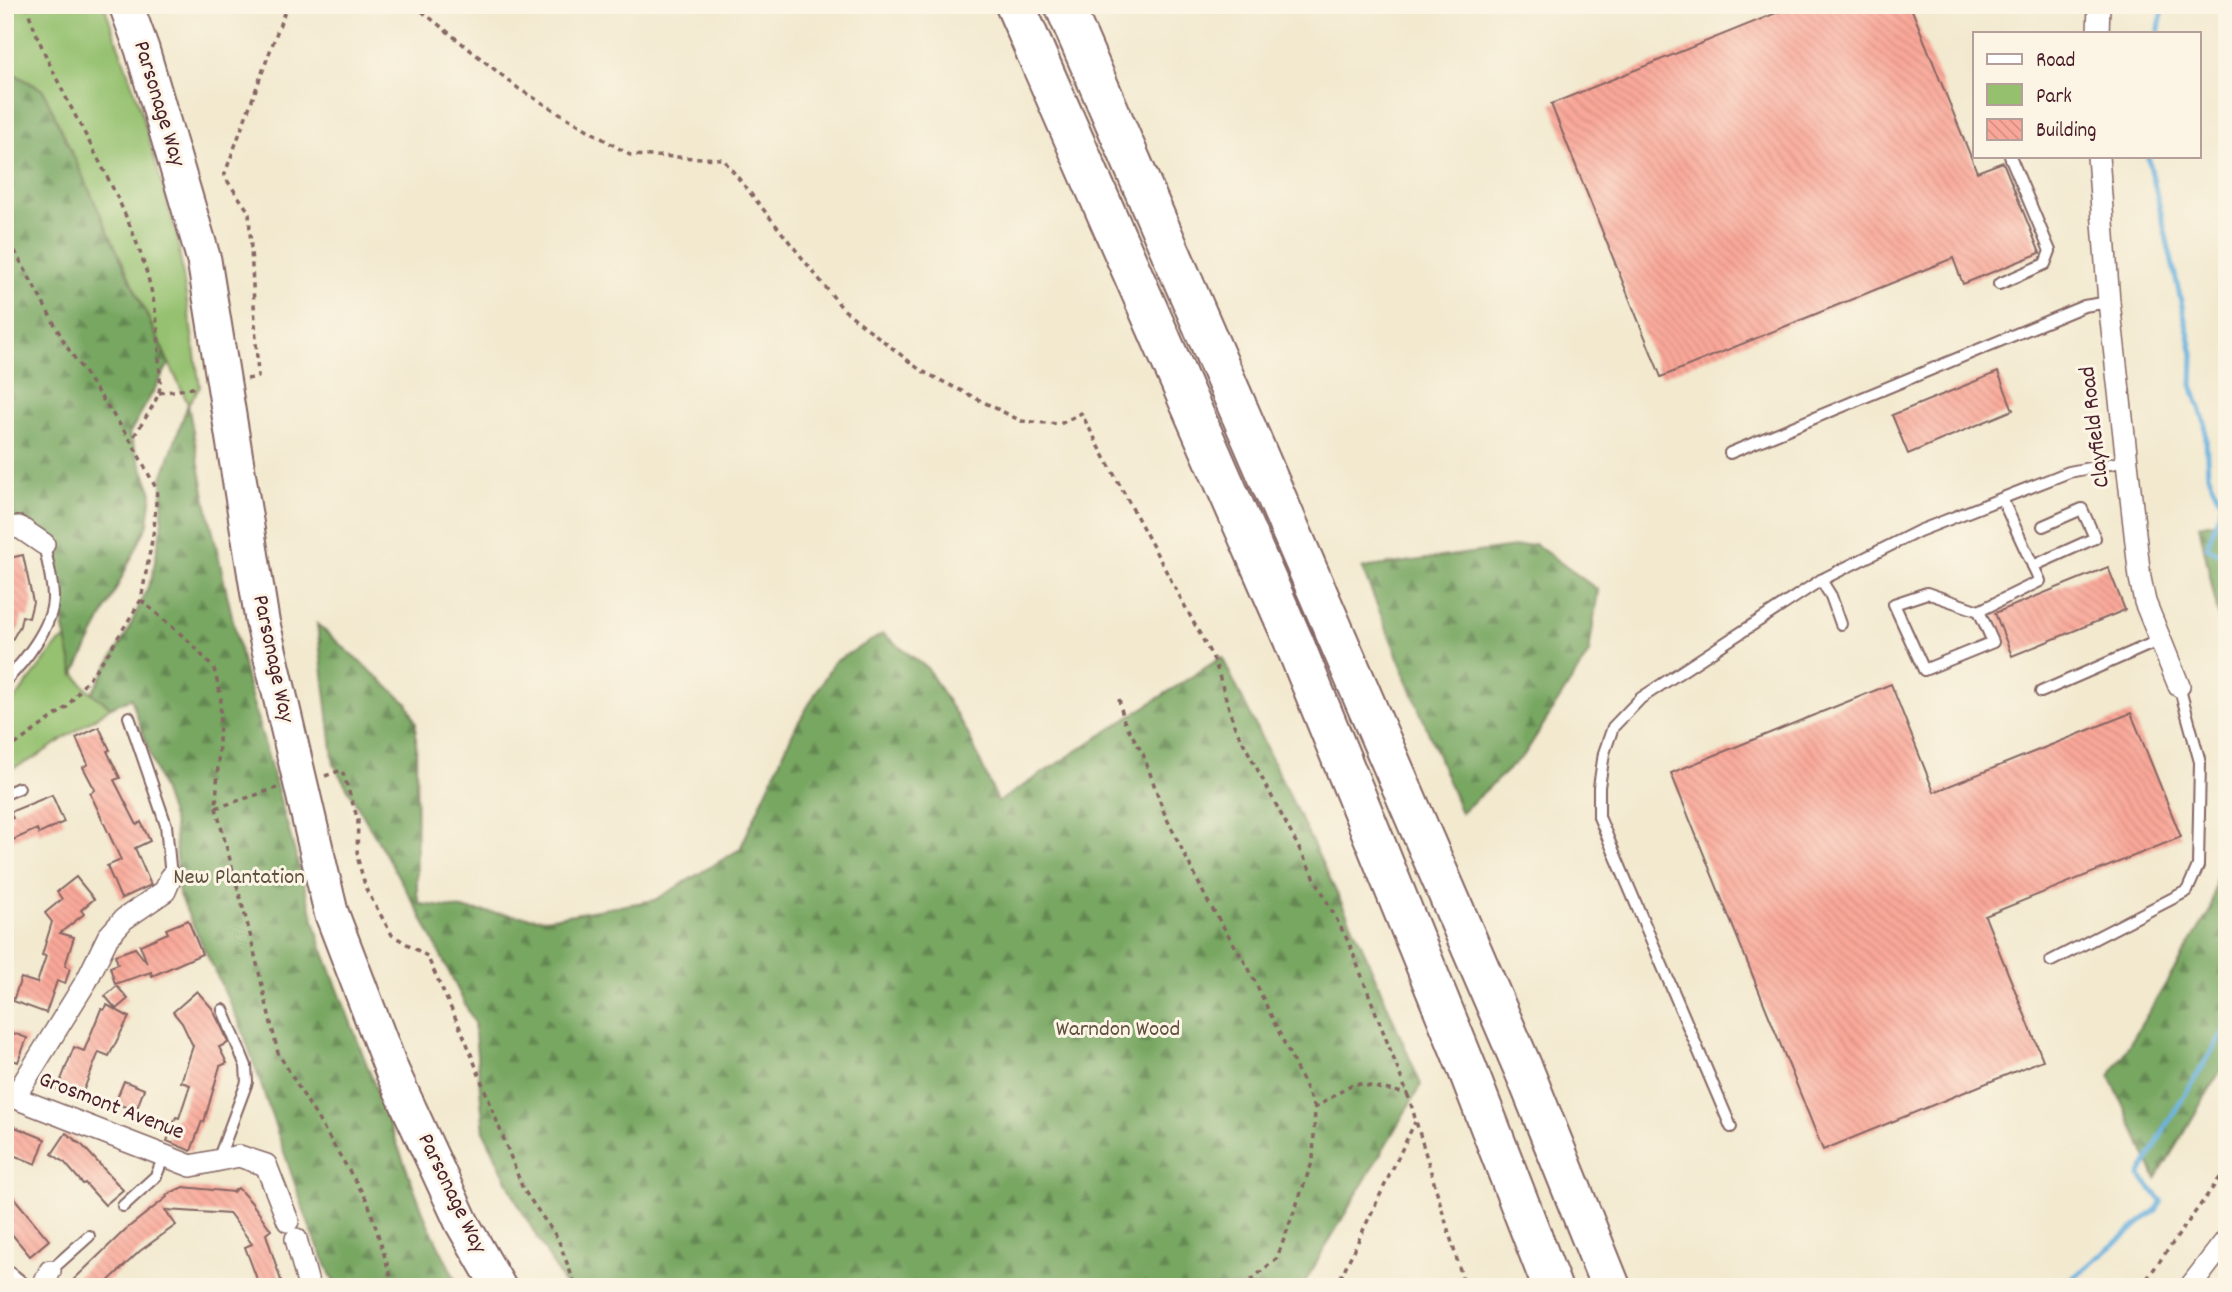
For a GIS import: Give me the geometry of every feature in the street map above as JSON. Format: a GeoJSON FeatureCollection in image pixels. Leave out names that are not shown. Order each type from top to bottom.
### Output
{"type":"FeatureCollection","features":[{"type":"Feature","properties":{"kind":"highway"},"geometry":{"type":"LineString","coordinates":[[1015,5],[1293,640],[1467,1068],[1552,1287]]}},
{"type":"Feature","properties":{"kind":"highway"},"geometry":{"type":"LineString","coordinates":[[1063,5],[1525,1073],[1611,1287]]}},
{"type":"Feature","properties":{"kind":"main road","name":"Parsonage Way"},"geometry":{"type":"LineString","coordinates":[[126,5],[142,49],[204,260],[262,620],[331,912],[393,1071],[463,1223],[499,1287]]}},
{"type":"Feature","properties":{"kind":"street"},"geometry":{"type":"LineString","coordinates":[[2098,32],[2099,5]]}},
{"type":"Feature","properties":{"kind":"street","name":"Clayfield Road"},"geometry":{"type":"LineString","coordinates":[[2098,158],[2109,302],[2140,578],[2145,602],[2179,686]]}},
{"type":"Feature","properties":{"kind":"street"},"geometry":{"type":"LineString","coordinates":[[6,522],[19,527],[44,544]]}},
{"type":"Feature","properties":{"kind":"street"},"geometry":{"type":"LineString","coordinates":[[10,1096],[87,979],[108,937],[124,919],[165,891],[171,877]]}},
{"type":"Feature","properties":{"kind":"street","name":"Grosmont Avenue"},"geometry":{"type":"LineString","coordinates":[[10,1096],[191,1166],[239,1156],[266,1165],[292,1230],[309,1287]]}},
{"type":"Feature","properties":{"kind":"street"},"geometry":{"type":"LineString","coordinates":[[2190,1287],[2227,1239]]}},
{"type":"Feature","properties":{"kind":"lane"},"geometry":{"type":"LineString","coordinates":[[1998,284],[2045,264],[2050,251],[2011,158]]}},
{"type":"Feature","properties":{"kind":"lane"},"geometry":{"type":"LineString","coordinates":[[1730,453],[2084,306],[2109,302]]}},
{"type":"Feature","properties":{"kind":"lane"},"geometry":{"type":"LineString","coordinates":[[1731,1127],[1599,817],[1599,787],[1604,753],[1613,727],[1641,698],[1821,580],[1919,531],[2069,472],[2126,461]]}},
{"type":"Feature","properties":{"kind":"lane"},"geometry":{"type":"LineString","coordinates":[[1979,611],[1993,642],[1924,670],[1894,604],[1927,593],[1979,611],[2040,581],[2002,499]]}},
{"type":"Feature","properties":{"kind":"lane"},"geometry":{"type":"LineString","coordinates":[[2033,566],[2095,538],[2082,509],[2043,526]]}},
{"type":"Feature","properties":{"kind":"lane"},"geometry":{"type":"LineString","coordinates":[[5,681],[21,666],[45,627],[53,600],[44,544]]}},
{"type":"Feature","properties":{"kind":"lane"},"geometry":{"type":"LineString","coordinates":[[1821,580],[1831,596],[1840,624]]}},
{"type":"Feature","properties":{"kind":"lane"},"geometry":{"type":"LineString","coordinates":[[2041,692],[2160,640]]}},
{"type":"Feature","properties":{"kind":"lane"},"geometry":{"type":"LineString","coordinates":[[2051,961],[2187,891],[2198,866],[2200,762],[2179,686]]}},
{"type":"Feature","properties":{"kind":"lane"},"geometry":{"type":"LineString","coordinates":[[129,717],[166,825],[171,877]]}},
{"type":"Feature","properties":{"kind":"lane"},"geometry":{"type":"LineString","coordinates":[[5,794],[19,788]]}},
{"type":"Feature","properties":{"kind":"lane"},"geometry":{"type":"LineString","coordinates":[[218,1160],[247,1082],[246,1066],[223,1010]]}},
{"type":"Feature","properties":{"kind":"lane"},"geometry":{"type":"LineString","coordinates":[[123,1206],[156,1176],[164,1156]]}},
{"type":"Feature","properties":{"kind":"lane"},"geometry":{"type":"LineString","coordinates":[[46,1279],[89,1236]]}},
{"type":"Feature","properties":{"kind":"lane"},"geometry":{"type":"LineString","coordinates":[[5,1268],[28,1287]]}},
{"type":"Feature","properties":{"kind":"path"},"geometry":{"type":"LineString","coordinates":[[26,5],[43,48],[131,228],[149,277],[159,328],[159,393],[131,442]]}},
{"type":"Feature","properties":{"kind":"path"},"geometry":{"type":"LineString","coordinates":[[258,377],[249,212],[225,176],[287,5]]}},
{"type":"Feature","properties":{"kind":"path"},"geometry":{"type":"LineString","coordinates":[[414,5],[519,89],[630,155],[723,159],[843,309],[920,370],[1021,421],[1060,424],[1081,413],[1215,662],[1234,725],[1349,943],[1408,1094],[1465,1287]]}},
{"type":"Feature","properties":{"kind":"path"},"geometry":{"type":"LineString","coordinates":[[5,233],[67,347],[131,442],[157,490],[154,529],[141,600],[109,652],[67,707],[5,752]]}},
{"type":"Feature","properties":{"kind":"path"},"geometry":{"type":"LineString","coordinates":[[159,393],[201,387]]}},
{"type":"Feature","properties":{"kind":"path"},"geometry":{"type":"LineString","coordinates":[[141,600],[192,644],[214,669],[221,698],[216,808],[278,1053],[368,1202],[394,1287]]}},
{"type":"Feature","properties":{"kind":"path"},"geometry":{"type":"LineString","coordinates":[[1119,699],[1124,721],[1143,754],[1165,815],[1207,900],[1249,969],[1315,1108],[1312,1160],[1277,1258],[1243,1287]]}},
{"type":"Feature","properties":{"kind":"path"},"geometry":{"type":"LineString","coordinates":[[329,775],[342,770],[358,820],[358,856],[366,889],[393,935],[427,956],[466,1041],[523,1189],[558,1239],[576,1287]]}},
{"type":"Feature","properties":{"kind":"path"},"geometry":{"type":"LineString","coordinates":[[216,808],[281,787]]}},
{"type":"Feature","properties":{"kind":"path"},"geometry":{"type":"LineString","coordinates":[[1315,1108],[1354,1083],[1408,1094]]}},
{"type":"Feature","properties":{"kind":"path"},"geometry":{"type":"LineString","coordinates":[[1336,1287],[1416,1120]]}},
{"type":"Feature","properties":{"kind":"path"},"geometry":{"type":"LineString","coordinates":[[2141,1287],[2227,1168]]}},
{"type":"Feature","properties":{"kind":"green space"},"geometry":{"type":"Polygon","coordinates":[[[5,5],[104,5],[138,101],[177,237],[200,387],[188,404],[43,90],[5,69],[5,5]]]}},
{"type":"Feature","properties":{"kind":"green space"},"geometry":{"type":"Polygon","coordinates":[[[5,69],[43,90],[169,364],[129,434],[152,493],[148,524],[74,675],[48,553],[14,521],[11,475],[5,466],[5,69]]]}},
{"type":"Feature","properties":{"kind":"green space","name":"New Plantation"},"geometry":{"type":"Polygon","coordinates":[[[188,404],[205,497],[247,682],[321,945],[427,1222],[459,1287],[336,1287],[310,1228],[242,1029],[179,895],[174,824],[131,698],[111,707],[92,693],[127,633],[152,578],[162,523],[162,478],[188,404]]]}},
{"type":"Feature","properties":{"kind":"green space"},"geometry":{"type":"Polygon","coordinates":[[[2227,519],[2227,656],[2199,525],[2227,519]]]}},
{"type":"Feature","properties":{"kind":"green space"},"geometry":{"type":"Polygon","coordinates":[[[1535,544],[1598,590],[1589,653],[1524,755],[1461,813],[1362,568],[1535,544]]]}},
{"type":"Feature","properties":{"kind":"green space","name":"Warndon Wood"},"geometry":{"type":"Polygon","coordinates":[[[317,624],[407,703],[416,723],[417,894],[420,904],[545,919],[655,900],[740,849],[794,730],[834,662],[883,634],[927,668],[968,734],[998,802],[1222,657],[1360,941],[1421,1085],[1302,1287],[566,1287],[518,1204],[484,1132],[474,1022],[420,914],[334,765],[317,624]]]}},
{"type":"Feature","properties":{"kind":"green space"},"geometry":{"type":"Polygon","coordinates":[[[66,638],[79,679],[90,692],[111,707],[33,759],[5,772],[5,712],[57,645],[66,638]]]}},
{"type":"Feature","properties":{"kind":"green space"},"geometry":{"type":"Polygon","coordinates":[[[2227,811],[2227,1060],[2156,1179],[2110,1076],[2211,909],[2227,811]]]}},
{"type":"Feature","properties":{"kind":"building"},"geometry":{"type":"Polygon","coordinates":[[[1796,5],[1910,5],[1977,172],[2003,162],[2040,253],[1963,284],[1953,258],[1661,377],[1551,104],[1796,5]]]}},
{"type":"Feature","properties":{"kind":"building"},"geometry":{"type":"Polygon","coordinates":[[[1998,372],[2013,410],[1908,454],[1892,415],[1998,372]]]}},
{"type":"Feature","properties":{"kind":"building"},"geometry":{"type":"Polygon","coordinates":[[[23,555],[33,602],[29,618],[22,616],[20,626],[5,652],[5,559],[23,555]]]}},
{"type":"Feature","properties":{"kind":"building"},"geometry":{"type":"Polygon","coordinates":[[[2108,567],[2125,610],[2012,656],[1995,613],[2108,567]]]}},
{"type":"Feature","properties":{"kind":"building"},"geometry":{"type":"Polygon","coordinates":[[[1891,684],[1934,792],[2131,713],[2181,837],[1985,916],[2043,1060],[1823,1150],[1671,773],[1891,684]]]}},
{"type":"Feature","properties":{"kind":"building"},"geometry":{"type":"Polygon","coordinates":[[[99,727],[120,778],[114,780],[137,825],[141,822],[150,841],[135,848],[151,885],[121,899],[107,866],[121,860],[90,793],[95,790],[83,767],[88,764],[76,738],[99,727]]]}},
{"type":"Feature","properties":{"kind":"building"},"geometry":{"type":"Polygon","coordinates":[[[52,795],[64,822],[39,834],[37,829],[13,840],[5,823],[13,818],[10,812],[52,795]]]}},
{"type":"Feature","properties":{"kind":"building"},"geometry":{"type":"Polygon","coordinates":[[[76,877],[94,899],[81,910],[84,914],[60,933],[74,937],[65,966],[70,968],[65,984],[57,981],[46,1013],[13,1001],[21,978],[37,983],[46,956],[42,955],[52,922],[45,913],[62,899],[57,892],[76,877]]]}},
{"type":"Feature","properties":{"kind":"building"},"geometry":{"type":"Polygon","coordinates":[[[188,920],[202,954],[152,976],[151,972],[115,984],[110,967],[118,964],[115,955],[135,948],[147,963],[140,945],[168,933],[166,929],[188,920]]]}},
{"type":"Feature","properties":{"kind":"building"},"geometry":{"type":"Polygon","coordinates":[[[117,986],[128,999],[116,1009],[105,996],[117,986]]]}},
{"type":"Feature","properties":{"kind":"building"},"geometry":{"type":"Polygon","coordinates":[[[197,991],[212,1008],[228,1043],[219,1047],[227,1063],[220,1066],[204,1122],[202,1121],[191,1151],[167,1141],[176,1117],[179,1118],[190,1085],[181,1082],[193,1046],[182,1023],[173,1012],[197,991]]]}},
{"type":"Feature","properties":{"kind":"building"},"geometry":{"type":"Polygon","coordinates":[[[107,1005],[129,1017],[109,1056],[99,1052],[80,1099],[57,1090],[74,1047],[84,1051],[101,1009],[104,1010],[107,1005]]]}},
{"type":"Feature","properties":{"kind":"building"},"geometry":{"type":"Polygon","coordinates":[[[5,1030],[27,1038],[18,1062],[5,1057],[5,1030]]]}},
{"type":"Feature","properties":{"kind":"building"},"geometry":{"type":"Polygon","coordinates":[[[124,1081],[144,1089],[136,1111],[115,1103],[124,1081]]]}},
{"type":"Feature","properties":{"kind":"building"},"geometry":{"type":"Polygon","coordinates":[[[5,1123],[45,1139],[36,1164],[5,1152],[5,1123]]]}},
{"type":"Feature","properties":{"kind":"building"},"geometry":{"type":"Polygon","coordinates":[[[66,1133],[83,1146],[123,1190],[105,1205],[65,1163],[52,1154],[66,1133]]]}},
{"type":"Feature","properties":{"kind":"building"},"geometry":{"type":"Polygon","coordinates":[[[5,1187],[49,1240],[30,1256],[5,1226],[5,1187]]]}},
{"type":"Feature","properties":{"kind":"building"},"geometry":{"type":"Polygon","coordinates":[[[183,1187],[233,1192],[238,1188],[271,1230],[266,1234],[283,1287],[260,1287],[245,1247],[252,1244],[230,1214],[165,1210],[176,1225],[140,1251],[102,1287],[66,1287],[125,1230],[167,1197],[166,1195],[183,1187]]]}},
{"type":"Feature","properties":{"kind":"waterway"},"geometry":{"type":"LineString","coordinates":[[2158,32],[2164,5]]}},
{"type":"Feature","properties":{"kind":"waterway"},"geometry":{"type":"LineString","coordinates":[[2148,158],[2193,354],[2192,385],[2205,423],[2208,474],[2222,504],[2207,547],[2220,554],[2227,563]]}},
{"type":"Feature","properties":{"kind":"waterway"},"geometry":{"type":"LineString","coordinates":[[2062,1287],[2157,1209],[2162,1201],[2140,1176],[2166,1125],[2227,1027]]}}]}
